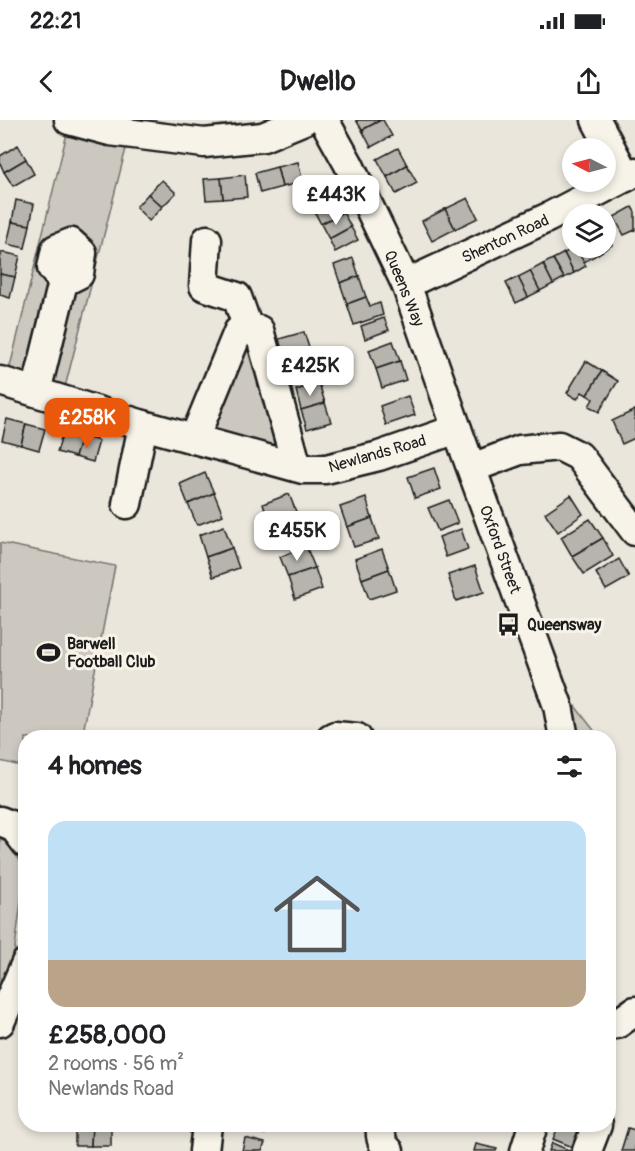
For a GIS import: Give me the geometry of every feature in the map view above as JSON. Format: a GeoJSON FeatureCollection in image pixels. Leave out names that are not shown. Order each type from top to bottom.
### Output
{"type":"FeatureCollection","features":[{"type":"Feature","properties":{"kind":"street"},"geometry":{"type":"LineString","coordinates":[[69,120],[110,130],[204,143],[263,137],[304,120]]}},
{"type":"Feature","properties":{"kind":"street","name":"Queens Way"},"geometry":{"type":"LineString","coordinates":[[324,120],[348,163],[406,284],[457,429]]}},
{"type":"Feature","properties":{"kind":"street"},"geometry":{"type":"LineString","coordinates":[[596,120],[631,174]]}},
{"type":"Feature","properties":{"kind":"street","name":"Shenton Road"},"geometry":{"type":"LineString","coordinates":[[406,284],[549,218],[631,174]]}},
{"type":"Feature","properties":{"kind":"street"},"geometry":{"type":"LineString","coordinates":[[207,240],[204,286],[237,297],[249,331]]}},
{"type":"Feature","properties":{"kind":"street"},"geometry":{"type":"LineString","coordinates":[[36,392],[63,282]]}},
{"type":"Feature","properties":{"kind":"street"},"geometry":{"type":"LineString","coordinates":[[194,439],[238,332],[258,330],[297,467]]}},
{"type":"Feature","properties":{"kind":"street","name":"Newlands Road"},"geometry":{"type":"LineString","coordinates":[[0,381],[143,425],[303,469],[327,469],[379,456],[457,429]]}},
{"type":"Feature","properties":{"kind":"street"},"geometry":{"type":"LineString","coordinates":[[127,504],[143,425]]}},
{"type":"Feature","properties":{"kind":"street","name":"Oxford Street"},"geometry":{"type":"LineString","coordinates":[[457,429],[558,706],[562,730]]}},
{"type":"Feature","properties":{"kind":"street"},"geometry":{"type":"LineString","coordinates":[[472,468],[520,450],[559,446],[579,456],[630,517]]}},
{"type":"Feature","properties":{"kind":"street"},"geometry":{"type":"LineString","coordinates":[[0,821],[13,826],[18,833]]}},
{"type":"Feature","properties":{"kind":"street"},"geometry":{"type":"LineString","coordinates":[[0,1022],[18,981]]}},
{"type":"Feature","properties":{"kind":"street"},"geometry":{"type":"LineString","coordinates":[[616,1024],[635,1011]]}},
{"type":"Feature","properties":{"kind":"street"},"geometry":{"type":"LineString","coordinates":[[204,1151],[206,1132]]}},
{"type":"Feature","properties":{"kind":"street"},"geometry":{"type":"LineString","coordinates":[[380,1132],[384,1147],[389,1151]]}},
{"type":"Feature","properties":{"kind":"street"},"geometry":{"type":"LineString","coordinates":[[525,1151],[531,1132]]}},
{"type":"Feature","properties":{"kind":"street"},"geometry":{"type":"LineString","coordinates":[[587,1151],[594,1132]]}},
{"type":"Feature","properties":{"kind":"shaded area"},"geometry":{"type":"Polygon","coordinates":[[[69,125],[130,133],[63,395],[6,383],[69,125]]]}},
{"type":"Feature","properties":{"kind":"shaded area"},"geometry":{"type":"Polygon","coordinates":[[[259,330],[303,469],[194,439],[238,332],[259,330]]]}},
{"type":"Feature","properties":{"kind":"shaded area","name":"Barwell Football Club"},"geometry":{"type":"Polygon","coordinates":[[[0,543],[115,566],[84,730],[18,730],[18,765],[0,761],[0,543]]]}},
{"type":"Feature","properties":{"kind":"shaded area"},"geometry":{"type":"Polygon","coordinates":[[[564,692],[594,730],[572,730],[564,692]]]}},
{"type":"Feature","properties":{"kind":"shaded area"},"geometry":{"type":"Polygon","coordinates":[[[0,837],[18,858],[18,925],[12,971],[0,1002],[0,837]]]}},
{"type":"Feature","properties":{"kind":"building"},"geometry":{"type":"Polygon","coordinates":[[[356,120],[381,120],[362,130],[356,120]]]}},
{"type":"Feature","properties":{"kind":"building"},"geometry":{"type":"Polygon","coordinates":[[[381,120],[392,136],[371,147],[362,130],[381,120]]]}},
{"type":"Feature","properties":{"kind":"building"},"geometry":{"type":"Polygon","coordinates":[[[18,145],[26,159],[4,172],[0,156],[18,145]]]}},
{"type":"Feature","properties":{"kind":"building"},"geometry":{"type":"Polygon","coordinates":[[[398,148],[407,165],[387,177],[377,159],[398,148]]]}},
{"type":"Feature","properties":{"kind":"building"},"geometry":{"type":"Polygon","coordinates":[[[26,159],[34,174],[13,186],[4,172],[26,159]]]}},
{"type":"Feature","properties":{"kind":"building"},"geometry":{"type":"Polygon","coordinates":[[[298,162],[303,182],[282,187],[277,167],[298,162]]]}},
{"type":"Feature","properties":{"kind":"building"},"geometry":{"type":"Polygon","coordinates":[[[407,165],[417,183],[396,194],[387,177],[407,165]]]}},
{"type":"Feature","properties":{"kind":"building"},"geometry":{"type":"Polygon","coordinates":[[[277,167],[282,187],[260,193],[255,173],[277,167]]]}},
{"type":"Feature","properties":{"kind":"building"},"geometry":{"type":"Polygon","coordinates":[[[245,175],[247,197],[223,199],[221,178],[245,175]]]}},
{"type":"Feature","properties":{"kind":"building"},"geometry":{"type":"Polygon","coordinates":[[[221,178],[223,199],[206,200],[204,179],[221,178]]]}},
{"type":"Feature","properties":{"kind":"building"},"geometry":{"type":"Polygon","coordinates":[[[162,180],[176,193],[162,207],[148,194],[162,180]]]}},
{"type":"Feature","properties":{"kind":"building"},"geometry":{"type":"Polygon","coordinates":[[[148,194],[162,207],[149,221],[136,207],[148,194]]]}},
{"type":"Feature","properties":{"kind":"building"},"geometry":{"type":"Polygon","coordinates":[[[333,196],[343,212],[321,224],[312,207],[333,196]]]}},
{"type":"Feature","properties":{"kind":"building"},"geometry":{"type":"Polygon","coordinates":[[[468,198],[478,218],[455,229],[445,209],[468,198]]]}},
{"type":"Feature","properties":{"kind":"building"},"geometry":{"type":"Polygon","coordinates":[[[16,200],[34,204],[30,225],[12,222],[16,200]]]}},
{"type":"Feature","properties":{"kind":"building"},"geometry":{"type":"Polygon","coordinates":[[[632,207],[635,212],[635,230],[624,235],[616,221],[616,216],[632,207]]]}},
{"type":"Feature","properties":{"kind":"building"},"geometry":{"type":"Polygon","coordinates":[[[445,209],[455,229],[432,241],[422,221],[445,209]]]}},
{"type":"Feature","properties":{"kind":"building"},"geometry":{"type":"Polygon","coordinates":[[[343,212],[351,227],[329,239],[321,224],[343,212]]]}},
{"type":"Feature","properties":{"kind":"building"},"geometry":{"type":"Polygon","coordinates":[[[12,222],[30,225],[25,248],[7,244],[12,222]]]}},
{"type":"Feature","properties":{"kind":"building"},"geometry":{"type":"Polygon","coordinates":[[[351,227],[358,240],[335,252],[329,239],[351,227]]]}},
{"type":"Feature","properties":{"kind":"building"},"geometry":{"type":"Polygon","coordinates":[[[2,252],[20,256],[15,277],[0,274],[2,252]]]}},
{"type":"Feature","properties":{"kind":"building"},"geometry":{"type":"Polygon","coordinates":[[[562,254],[562,258],[566,258],[574,273],[564,278],[553,259],[562,254]]]}},
{"type":"Feature","properties":{"kind":"building"},"geometry":{"type":"Polygon","coordinates":[[[353,258],[359,276],[340,283],[334,265],[353,258]]]}},
{"type":"Feature","properties":{"kind":"building"},"geometry":{"type":"Polygon","coordinates":[[[566,258],[582,258],[586,266],[574,273],[566,258]]]}},
{"type":"Feature","properties":{"kind":"building"},"geometry":{"type":"Polygon","coordinates":[[[553,259],[564,278],[553,284],[543,264],[553,259]]]}},
{"type":"Feature","properties":{"kind":"building"},"geometry":{"type":"Polygon","coordinates":[[[543,264],[553,284],[540,291],[530,271],[543,264]]]}},
{"type":"Feature","properties":{"kind":"building"},"geometry":{"type":"Polygon","coordinates":[[[530,271],[540,291],[528,297],[518,277],[530,271]]]}},
{"type":"Feature","properties":{"kind":"building"},"geometry":{"type":"Polygon","coordinates":[[[0,274],[15,277],[10,298],[0,295],[0,274]]]}},
{"type":"Feature","properties":{"kind":"building"},"geometry":{"type":"Polygon","coordinates":[[[359,276],[366,297],[347,304],[340,283],[359,276]]]}},
{"type":"Feature","properties":{"kind":"building"},"geometry":{"type":"Polygon","coordinates":[[[518,277],[528,297],[516,303],[506,283],[518,277]]]}},
{"type":"Feature","properties":{"kind":"building"},"geometry":{"type":"Polygon","coordinates":[[[366,297],[370,306],[380,303],[383,315],[354,325],[347,304],[366,297]]]}},
{"type":"Feature","properties":{"kind":"building"},"geometry":{"type":"Polygon","coordinates":[[[384,318],[389,330],[365,339],[361,326],[384,318]]]}},
{"type":"Feature","properties":{"kind":"building"},"geometry":{"type":"Polygon","coordinates":[[[304,332],[310,351],[284,358],[279,339],[304,332]]]}},
{"type":"Feature","properties":{"kind":"building"},"geometry":{"type":"Polygon","coordinates":[[[393,341],[400,361],[376,369],[369,350],[393,341]]]}},
{"type":"Feature","properties":{"kind":"building"},"geometry":{"type":"Polygon","coordinates":[[[310,351],[314,369],[289,376],[284,358],[310,351]]]}},
{"type":"Feature","properties":{"kind":"building"},"geometry":{"type":"Polygon","coordinates":[[[400,361],[406,380],[382,388],[376,369],[400,361]]]}},
{"type":"Feature","properties":{"kind":"building"},"geometry":{"type":"Polygon","coordinates":[[[586,361],[602,371],[587,395],[582,392],[577,399],[567,393],[586,361]]]}},
{"type":"Feature","properties":{"kind":"building"},"geometry":{"type":"Polygon","coordinates":[[[602,371],[618,381],[599,412],[589,406],[593,399],[587,395],[602,371]]]}},
{"type":"Feature","properties":{"kind":"building"},"geometry":{"type":"Polygon","coordinates":[[[319,383],[325,403],[301,410],[296,390],[319,383]]]}},
{"type":"Feature","properties":{"kind":"building"},"geometry":{"type":"Polygon","coordinates":[[[408,396],[415,415],[386,425],[380,406],[408,396]]]}},
{"type":"Feature","properties":{"kind":"building"},"geometry":{"type":"Polygon","coordinates":[[[325,403],[331,422],[307,429],[301,410],[325,403]]]}},
{"type":"Feature","properties":{"kind":"building"},"geometry":{"type":"Polygon","coordinates":[[[635,410],[635,438],[622,444],[612,421],[635,410]]]}},
{"type":"Feature","properties":{"kind":"building"},"geometry":{"type":"Polygon","coordinates":[[[7,419],[26,424],[21,445],[2,440],[7,419]]]}},
{"type":"Feature","properties":{"kind":"building"},"geometry":{"type":"Polygon","coordinates":[[[26,424],[45,429],[39,450],[21,445],[26,424]]]}},
{"type":"Feature","properties":{"kind":"building"},"geometry":{"type":"Polygon","coordinates":[[[63,431],[82,436],[75,457],[57,452],[63,431]]]}},
{"type":"Feature","properties":{"kind":"building"},"geometry":{"type":"Polygon","coordinates":[[[82,436],[99,441],[93,462],[75,457],[82,436]]]}},
{"type":"Feature","properties":{"kind":"building"},"geometry":{"type":"Polygon","coordinates":[[[434,468],[441,489],[415,498],[408,477],[434,468]]]}},
{"type":"Feature","properties":{"kind":"building"},"geometry":{"type":"Polygon","coordinates":[[[205,473],[214,493],[188,504],[180,484],[205,473]]]}},
{"type":"Feature","properties":{"kind":"building"},"geometry":{"type":"Polygon","coordinates":[[[214,493],[223,515],[197,525],[188,504],[214,493]]]}},
{"type":"Feature","properties":{"kind":"building"},"geometry":{"type":"Polygon","coordinates":[[[289,494],[297,514],[270,524],[263,504],[289,494]]]}},
{"type":"Feature","properties":{"kind":"building"},"geometry":{"type":"Polygon","coordinates":[[[571,495],[583,514],[558,532],[545,513],[571,495]]]}},
{"type":"Feature","properties":{"kind":"building"},"geometry":{"type":"Polygon","coordinates":[[[366,498],[372,518],[347,527],[340,507],[366,498]]]}},
{"type":"Feature","properties":{"kind":"building"},"geometry":{"type":"Polygon","coordinates":[[[449,500],[458,523],[438,531],[428,508],[449,500]]]}},
{"type":"Feature","properties":{"kind":"building"},"geometry":{"type":"Polygon","coordinates":[[[297,514],[304,534],[277,544],[270,524],[297,514]]]}},
{"type":"Feature","properties":{"kind":"building"},"geometry":{"type":"Polygon","coordinates":[[[372,518],[379,539],[354,547],[347,527],[372,518]]]}},
{"type":"Feature","properties":{"kind":"building"},"geometry":{"type":"Polygon","coordinates":[[[590,519],[603,538],[572,556],[561,537],[590,519]]]}},
{"type":"Feature","properties":{"kind":"building"},"geometry":{"type":"Polygon","coordinates":[[[224,526],[232,548],[206,557],[199,535],[224,526]]]}},
{"type":"Feature","properties":{"kind":"building"},"geometry":{"type":"Polygon","coordinates":[[[461,529],[468,549],[446,557],[439,537],[461,529]]]}},
{"type":"Feature","properties":{"kind":"building"},"geometry":{"type":"Polygon","coordinates":[[[603,538],[613,556],[584,574],[572,556],[603,538]]]}},
{"type":"Feature","properties":{"kind":"building"},"geometry":{"type":"Polygon","coordinates":[[[306,546],[315,568],[288,577],[280,557],[306,546]]]}},
{"type":"Feature","properties":{"kind":"building"},"geometry":{"type":"Polygon","coordinates":[[[232,548],[239,568],[213,577],[206,557],[232,548]]]}},
{"type":"Feature","properties":{"kind":"building"},"geometry":{"type":"Polygon","coordinates":[[[382,549],[389,569],[362,579],[355,559],[382,549]]]}},
{"type":"Feature","properties":{"kind":"building"},"geometry":{"type":"Polygon","coordinates":[[[619,559],[629,577],[606,590],[596,573],[619,559]]]}},
{"type":"Feature","properties":{"kind":"building"},"geometry":{"type":"Polygon","coordinates":[[[475,566],[484,592],[456,601],[448,575],[475,566]]]}},
{"type":"Feature","properties":{"kind":"building"},"geometry":{"type":"Polygon","coordinates":[[[315,568],[322,589],[295,599],[288,577],[315,568]]]}},
{"type":"Feature","properties":{"kind":"building"},"geometry":{"type":"Polygon","coordinates":[[[389,569],[396,590],[369,599],[362,579],[389,569]]]}},
{"type":"Feature","properties":{"kind":"building"},"geometry":{"type":"Polygon","coordinates":[[[628,1128],[635,1130],[635,1151],[621,1151],[628,1128]]]}},
{"type":"Feature","properties":{"kind":"building"},"geometry":{"type":"Polygon","coordinates":[[[75,1132],[92,1132],[91,1146],[75,1146],[75,1132]]]}},
{"type":"Feature","properties":{"kind":"building"},"geometry":{"type":"Polygon","coordinates":[[[92,1132],[111,1132],[111,1146],[91,1146],[92,1132]]]}},
{"type":"Feature","properties":{"kind":"building"},"geometry":{"type":"Polygon","coordinates":[[[556,1132],[587,1132],[580,1150],[553,1139],[556,1132]]]}},
{"type":"Feature","properties":{"kind":"building"},"geometry":{"type":"Polygon","coordinates":[[[245,1138],[265,1143],[262,1151],[242,1151],[245,1138]]]}},
{"type":"Feature","properties":{"kind":"building"},"geometry":{"type":"Polygon","coordinates":[[[552,1143],[571,1151],[549,1151],[552,1143]]]}},
{"type":"Feature","properties":{"kind":"building"},"geometry":{"type":"Polygon","coordinates":[[[476,1144],[497,1149],[496,1151],[474,1151],[476,1144]]]}},
{"type":"Feature","properties":{"kind":"place","name":"Queensway"},"geometry":{"type":"Point","coordinates":[509,624]}},
{"type":"Feature","properties":{"kind":"place","name":"Barwell Football Club"},"geometry":{"type":"Point","coordinates":[49,652]}}]}
